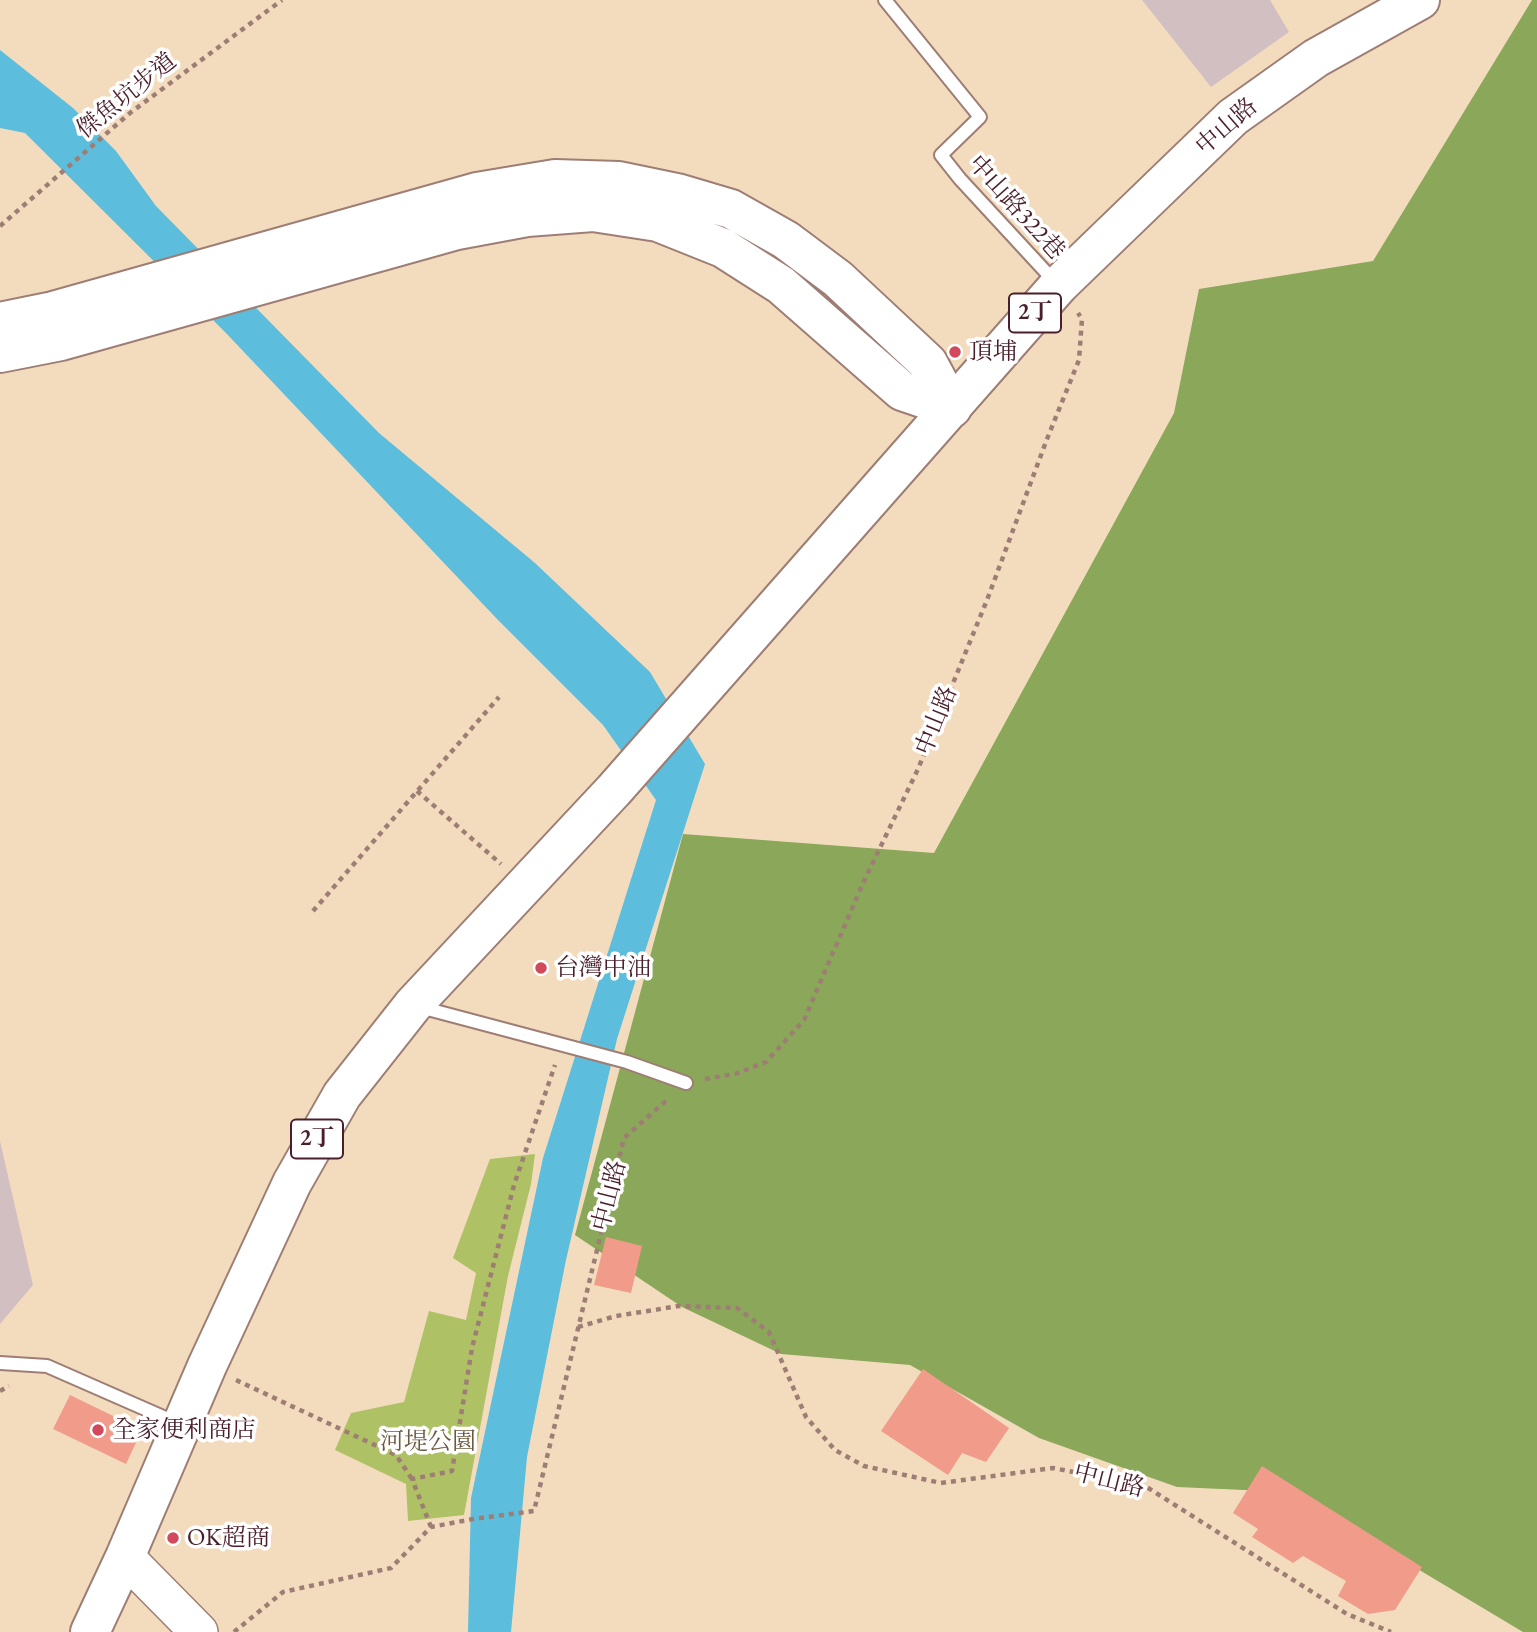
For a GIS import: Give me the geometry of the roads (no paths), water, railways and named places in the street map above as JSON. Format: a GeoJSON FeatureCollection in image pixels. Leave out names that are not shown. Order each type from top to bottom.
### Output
{"type":"FeatureCollection","features":[{"type":"Feature","properties":{"kind":"main road","name":"中山路"},"geometry":{"type":"LineString","coordinates":[[413,1006],[614,790],[1059,285],[1233,117],[1317,58],[1420,0]]}},
{"type":"Feature","properties":{"kind":"main road"},"geometry":{"type":"LineString","coordinates":[[0,353],[61,341],[383,234],[477,192],[555,179],[619,181],[677,193],[732,209],[786,240],[838,279],[928,363],[952,408]]}},
{"type":"Feature","properties":{"kind":"main road"},"geometry":{"type":"LineString","coordinates":[[0,322],[383,234]]}},
{"type":"Feature","properties":{"kind":"main road","name":"2丁"},"geometry":{"type":"LineString","coordinates":[[90,1632],[183,1426],[207,1366],[292,1183],[342,1095],[413,1006]]}},
{"type":"Feature","properties":{"kind":"main road"},"geometry":{"type":"LineString","coordinates":[[125,1557],[199,1632]]}},
{"type":"Feature","properties":{"kind":"lane","name":"中山路322巷"},"geometry":{"type":"LineString","coordinates":[[885,0],[980,117],[941,155],[1059,285]]}},
{"type":"Feature","properties":{"kind":"lane"},"geometry":{"type":"LineString","coordinates":[[413,1006],[626,1062],[686,1083]]}},
{"type":"Feature","properties":{"kind":"lane"},"geometry":{"type":"LineString","coordinates":[[0,1363],[47,1367],[183,1426]]}},
{"type":"Feature","properties":{"kind":"water"},"geometry":{"type":"Polygon","coordinates":[[[0,50],[73,108],[116,151],[156,206],[379,433],[535,563],[650,672],[705,764],[617,1039],[566,1260],[527,1457],[511,1632],[468,1632],[471,1498],[543,1158],[656,800],[603,725],[498,620],[225,332],[25,133],[0,128],[0,50]]]}},
{"type":"Feature","properties":{"kind":"place","name":"頂埔"},"geometry":{"type":"Point","coordinates":[955,352]}},
{"type":"Feature","properties":{"kind":"place","name":"台灣中油"},"geometry":{"type":"Point","coordinates":[541,968]}},
{"type":"Feature","properties":{"kind":"place","name":"全家便利商店"},"geometry":{"type":"Point","coordinates":[98,1430]}},
{"type":"Feature","properties":{"kind":"place","name":"OK超商"},"geometry":{"type":"Point","coordinates":[173,1538]}},
{"type":"Feature","properties":{"kind":"park label","name":"河堤公園"},"geometry":{"type":"Point","coordinates":[428,1442]}}]}
